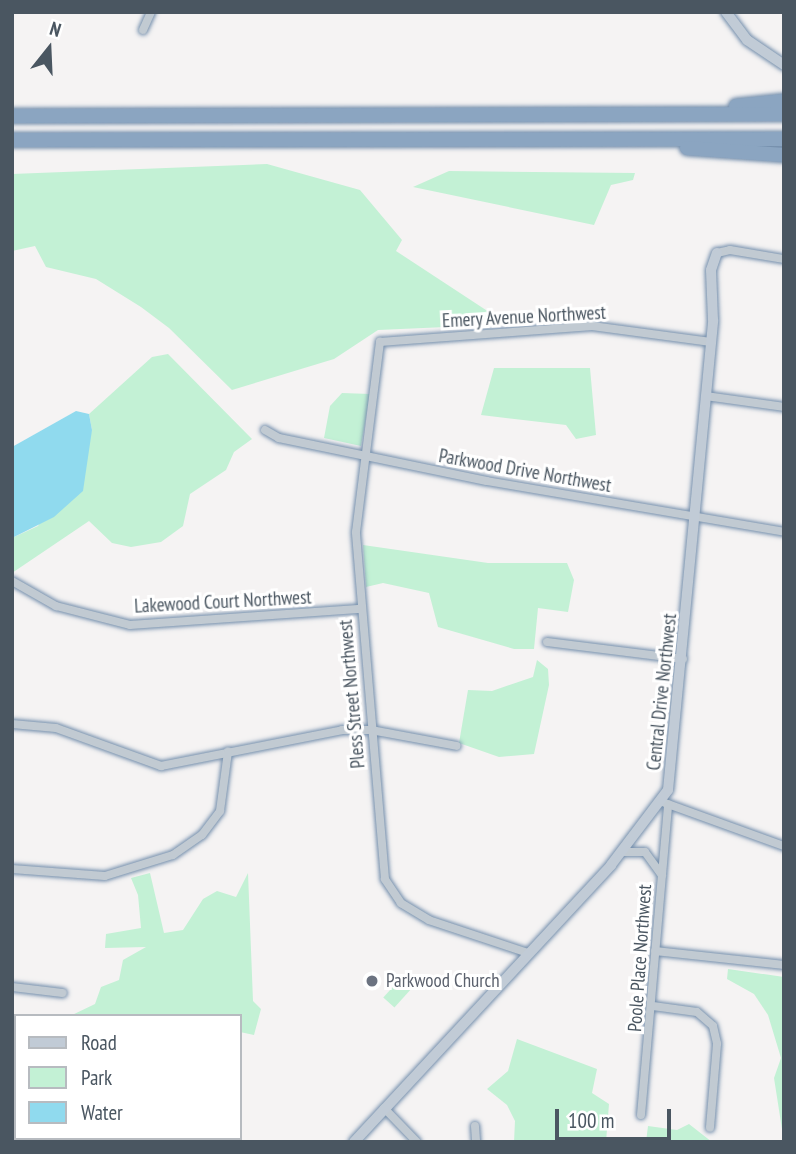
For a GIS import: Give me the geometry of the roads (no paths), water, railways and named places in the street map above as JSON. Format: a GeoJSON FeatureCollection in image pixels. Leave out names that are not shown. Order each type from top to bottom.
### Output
{"type":"FeatureCollection","features":[{"type":"Feature","properties":{"kind":"highway"},"geometry":{"type":"LineString","coordinates":[[647,115],[784,101]]}},
{"type":"Feature","properties":{"kind":"highway"},"geometry":{"type":"LineString","coordinates":[[12,116],[784,114]]}},
{"type":"Feature","properties":{"kind":"highway"},"geometry":{"type":"LineString","coordinates":[[12,140],[784,139]]}},
{"type":"Feature","properties":{"kind":"highway"},"geometry":{"type":"LineString","coordinates":[[574,141],[784,155]]}},
{"type":"Feature","properties":{"kind":"street"},"geometry":{"type":"LineString","coordinates":[[143,30],[151,12]]}},
{"type":"Feature","properties":{"kind":"street"},"geometry":{"type":"LineString","coordinates":[[726,12],[747,40],[784,65]]}},
{"type":"Feature","properties":{"kind":"street"},"geometry":{"type":"LineString","coordinates":[[717,253],[730,250],[784,258]]}},
{"type":"Feature","properties":{"kind":"street","name":"Central Drive Northwest"},"geometry":{"type":"LineString","coordinates":[[354,1142],[665,803],[672,777],[711,342],[711,270],[717,253]]}},
{"type":"Feature","properties":{"kind":"street","name":"Emery Avenue Northwest"},"geometry":{"type":"LineString","coordinates":[[380,342],[592,326],[711,342]]}},
{"type":"Feature","properties":{"kind":"street","name":"Pless Street Northwest"},"geometry":{"type":"LineString","coordinates":[[380,342],[368,457],[356,532],[382,863],[396,897],[429,920],[528,953]]}},
{"type":"Feature","properties":{"kind":"street"},"geometry":{"type":"LineString","coordinates":[[706,396],[784,407]]}},
{"type":"Feature","properties":{"kind":"street","name":"Parkwood Drive Northwest"},"geometry":{"type":"LineString","coordinates":[[265,430],[279,438],[368,457],[784,532]]}},
{"type":"Feature","properties":{"kind":"street","name":"Lakewood Court Northwest"},"geometry":{"type":"LineString","coordinates":[[12,581],[56,606],[130,625],[360,609]]}},
{"type":"Feature","properties":{"kind":"street"},"geometry":{"type":"LineString","coordinates":[[547,642],[683,659]]}},
{"type":"Feature","properties":{"kind":"street"},"geometry":{"type":"LineString","coordinates":[[12,724],[56,728],[161,766],[303,735],[371,730],[457,746]]}},
{"type":"Feature","properties":{"kind":"street"},"geometry":{"type":"LineString","coordinates":[[12,869],[105,876],[173,855],[202,835],[220,811],[228,752]]}},
{"type":"Feature","properties":{"kind":"street"},"geometry":{"type":"LineString","coordinates":[[665,803],[784,846]]}},
{"type":"Feature","properties":{"kind":"street","name":"Poole Place Northwest"},"geometry":{"type":"LineString","coordinates":[[641,1115],[653,1006],[665,803]]}},
{"type":"Feature","properties":{"kind":"street"},"geometry":{"type":"LineString","coordinates":[[622,852],[645,852],[662,875]]}},
{"type":"Feature","properties":{"kind":"street"},"geometry":{"type":"LineString","coordinates":[[655,951],[784,965]]}},
{"type":"Feature","properties":{"kind":"street"},"geometry":{"type":"LineString","coordinates":[[12,986],[63,993]]}},
{"type":"Feature","properties":{"kind":"street"},"geometry":{"type":"LineString","coordinates":[[653,1006],[698,1012],[713,1026],[717,1044],[710,1128]]}},
{"type":"Feature","properties":{"kind":"street"},"geometry":{"type":"LineString","coordinates":[[384,1108],[417,1142]]}},
{"type":"Feature","properties":{"kind":"street"},"geometry":{"type":"LineString","coordinates":[[475,1126],[476,1142]]}},
{"type":"Feature","properties":{"kind":"water"},"geometry":{"type":"Polygon","coordinates":[[[76,411],[89,414],[92,430],[83,491],[54,517],[12,538],[12,447],[76,411]]]}},
{"type":"Feature","properties":{"kind":"place","name":"Parkwood Church"},"geometry":{"type":"Point","coordinates":[372,981]}}]}
